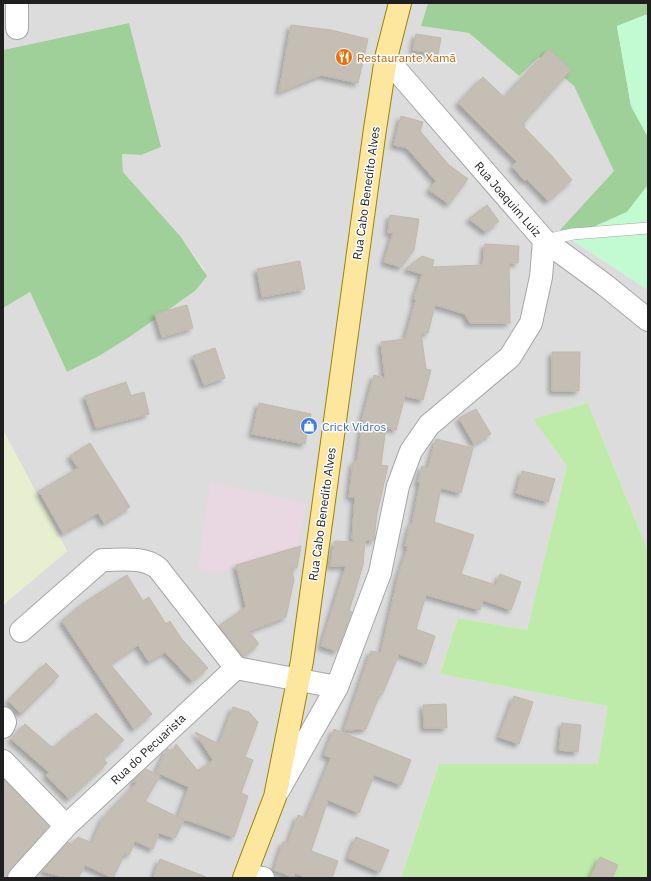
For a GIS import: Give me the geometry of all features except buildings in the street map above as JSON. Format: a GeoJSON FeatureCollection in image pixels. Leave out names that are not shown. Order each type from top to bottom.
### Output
{"type":"FeatureCollection","features":[{"type":"Feature","properties":{"kind":"main road","name":"Rua Cabo Benedito Alves"},"geometry":{"type":"LineString","coordinates":[[251,877],[275,797],[302,661],[374,136],[386,58],[400,3]]}},
{"type":"Feature","properties":{"kind":"street"},"geometry":{"type":"LineString","coordinates":[[16,28],[17,3]]}},
{"type":"Feature","properties":{"kind":"street","name":"Rua Joaquim Luiz"},"geometry":{"type":"LineString","coordinates":[[386,58],[544,240],[605,285],[648,320]]}},
{"type":"Feature","properties":{"kind":"street"},"geometry":{"type":"LineString","coordinates":[[275,797],[337,687],[380,572],[398,486],[411,451],[428,425],[510,357],[531,323],[541,277],[544,240]]}},
{"type":"Feature","properties":{"kind":"street"},"geometry":{"type":"LineString","coordinates":[[21,631],[102,560],[141,560],[152,563],[158,568],[236,668],[337,687]]}},
{"type":"Feature","properties":{"kind":"street","name":"Rua do Pecuarista"},"geometry":{"type":"LineString","coordinates":[[19,878],[66,826],[236,668]]}},
{"type":"Feature","properties":{"kind":"street"},"geometry":{"type":"LineString","coordinates":[[3,718],[5,722],[3,727]]}},
{"type":"Feature","properties":{"kind":"street"},"geometry":{"type":"LineString","coordinates":[[7,775],[66,826]]}},
{"type":"Feature","properties":{"kind":"lane"},"geometry":{"type":"LineString","coordinates":[[544,240],[573,234],[648,228]]}},
{"type":"Feature","properties":{"kind":"shaded area"},"geometry":{"type":"Polygon","coordinates":[[[3,3],[428,3],[421,26],[469,33],[519,76],[539,57],[574,86],[615,171],[569,238],[648,290],[648,551],[588,403],[534,419],[567,466],[527,630],[458,618],[440,674],[609,706],[598,764],[439,764],[401,878],[3,878],[3,605],[67,551],[3,430],[3,308],[30,292],[67,372],[99,356],[131,336],[195,291],[204,269],[181,237],[123,172],[122,154],[141,155],[129,23],[3,50],[3,3]]]}},
{"type":"Feature","properties":{"kind":"shaded area"},"geometry":{"type":"Polygon","coordinates":[[[210,483],[307,503],[297,547],[236,565],[219,574],[198,568],[210,483]]]}},
{"type":"Feature","properties":{"kind":"green space"},"geometry":{"type":"Polygon","coordinates":[[[428,3],[648,3],[648,14],[617,26],[631,106],[648,137],[648,185],[627,212],[569,238],[560,230],[614,171],[574,86],[539,57],[519,76],[469,33],[421,26],[428,3]]]}},
{"type":"Feature","properties":{"kind":"green space"},"geometry":{"type":"Polygon","coordinates":[[[648,14],[648,137],[631,106],[617,26],[648,14]]]}},
{"type":"Feature","properties":{"kind":"green space"},"geometry":{"type":"Polygon","coordinates":[[[129,23],[161,147],[141,155],[122,154],[123,172],[181,237],[207,276],[195,291],[131,336],[99,356],[67,372],[30,292],[3,308],[3,50],[129,23]]]}},
{"type":"Feature","properties":{"kind":"green space"},"geometry":{"type":"Polygon","coordinates":[[[648,185],[648,290],[569,238],[627,212],[648,185]]]}},
{"type":"Feature","properties":{"kind":"green space"},"geometry":{"type":"Polygon","coordinates":[[[588,403],[648,551],[648,878],[401,878],[439,764],[598,764],[608,706],[440,674],[458,618],[527,630],[567,466],[533,419],[588,403]]]}},
{"type":"Feature","properties":{"kind":"green space"},"geometry":{"type":"Polygon","coordinates":[[[3,430],[67,551],[3,605],[3,430]]]}},
{"type":"Feature","properties":{"kind":"place","name":"Restaurante Xamã"},"geometry":{"type":"Point","coordinates":[344,57]}},
{"type":"Feature","properties":{"kind":"place","name":"Crick Vidros"},"geometry":{"type":"Point","coordinates":[309,426]}}]}
